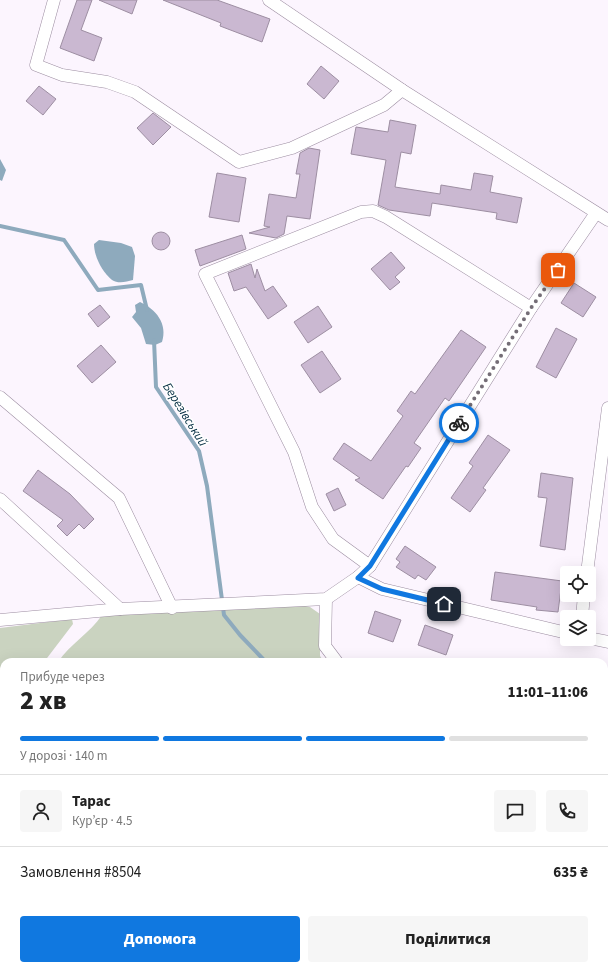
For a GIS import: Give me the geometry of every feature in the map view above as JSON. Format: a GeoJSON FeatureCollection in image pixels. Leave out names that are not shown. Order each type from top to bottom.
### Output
{"type":"FeatureCollection","features":[{"type":"Feature","properties":{"kind":"street"},"geometry":{"type":"LineString","coordinates":[[54,0],[36,64],[62,75],[107,82],[136,92],[239,162],[292,148],[384,105],[402,90]]}},
{"type":"Feature","properties":{"kind":"street"},"geometry":{"type":"LineString","coordinates":[[269,0],[402,90],[608,220]]}},
{"type":"Feature","properties":{"kind":"street"},"geometry":{"type":"LineString","coordinates":[[370,566],[333,539],[312,507],[294,452],[205,274],[361,212],[373,212],[386,217],[531,308]]}},
{"type":"Feature","properties":{"kind":"street"},"geometry":{"type":"LineString","coordinates":[[0,620],[120,609],[214,606],[326,599],[358,578],[370,566],[531,308],[586,231],[596,213]]}},
{"type":"Feature","properties":{"kind":"street"},"geometry":{"type":"LineString","coordinates":[[0,397],[120,498],[172,608]]}},
{"type":"Feature","properties":{"kind":"street"},"geometry":{"type":"LineString","coordinates":[[588,566],[608,408]]}},
{"type":"Feature","properties":{"kind":"street"},"geometry":{"type":"LineString","coordinates":[[0,499],[120,609]]}},
{"type":"Feature","properties":{"kind":"street"},"geometry":{"type":"LineString","coordinates":[[358,578],[382,589],[560,631]]}},
{"type":"Feature","properties":{"kind":"street"},"geometry":{"type":"LineString","coordinates":[[326,599],[325,646],[334,658]]}},
{"type":"Feature","properties":{"kind":"street"},"geometry":{"type":"LineString","coordinates":[[596,639],[608,642]]}},
{"type":"Feature","properties":{"kind":"green space"},"geometry":{"type":"Polygon","coordinates":[[[300,605],[310,607],[320,614],[320,656],[321,658],[61,658],[102,615],[300,605]]]}},
{"type":"Feature","properties":{"kind":"green space"},"geometry":{"type":"Polygon","coordinates":[[[72,619],[73,624],[47,658],[0,658],[0,628],[72,619]]]}},
{"type":"Feature","properties":{"kind":"water"},"geometry":{"type":"Polygon","coordinates":[[[0,159],[6,170],[2,181],[0,180],[0,159]]]}},
{"type":"Feature","properties":{"kind":"water"},"geometry":{"type":"Polygon","coordinates":[[[99,240],[121,243],[132,247],[135,256],[133,280],[117,282],[108,277],[97,259],[94,249],[94,244],[99,240]]]}},
{"type":"Feature","properties":{"kind":"water"},"geometry":{"type":"Polygon","coordinates":[[[140,302],[156,313],[162,323],[162,342],[155,345],[146,344],[141,328],[132,317],[136,312],[135,305],[140,302]]]}},
{"type":"Feature","properties":{"kind":"building"},"geometry":{"type":"Polygon","coordinates":[[[77,0],[92,0],[81,30],[102,38],[94,61],[60,48],[77,0]]]}},
{"type":"Feature","properties":{"kind":"building"},"geometry":{"type":"Polygon","coordinates":[[[99,0],[137,0],[132,14],[99,0]]]}},
{"type":"Feature","properties":{"kind":"building"},"geometry":{"type":"Polygon","coordinates":[[[163,0],[217,0],[270,19],[262,42],[220,26],[221,23],[163,0]]]}},
{"type":"Feature","properties":{"kind":"building"},"geometry":{"type":"Polygon","coordinates":[[[321,66],[339,81],[324,99],[307,84],[321,66]]]}},
{"type":"Feature","properties":{"kind":"building"},"geometry":{"type":"Polygon","coordinates":[[[39,86],[56,99],[43,115],[26,101],[39,86]]]}},
{"type":"Feature","properties":{"kind":"building"},"geometry":{"type":"Polygon","coordinates":[[[153,113],[171,127],[153,145],[137,128],[153,113]]]}},
{"type":"Feature","properties":{"kind":"building"},"geometry":{"type":"Polygon","coordinates":[[[390,120],[416,125],[411,154],[401,152],[395,187],[440,194],[441,185],[471,190],[474,173],[493,176],[490,192],[522,198],[517,223],[496,219],[497,213],[432,203],[430,216],[389,210],[378,205],[386,160],[351,154],[356,127],[388,132],[390,120]]]}},
{"type":"Feature","properties":{"kind":"building"},"geometry":{"type":"Polygon","coordinates":[[[309,148],[320,150],[310,219],[287,216],[284,234],[276,238],[249,233],[270,227],[264,226],[269,194],[296,198],[300,174],[296,174],[300,153],[309,148]]]}},
{"type":"Feature","properties":{"kind":"building"},"geometry":{"type":"Polygon","coordinates":[[[217,173],[246,178],[239,222],[209,217],[217,173]]]}},
{"type":"Feature","properties":{"kind":"building"},"geometry":{"type":"Polygon","coordinates":[[[157,232],[165,232],[170,237],[168,248],[165,250],[157,250],[152,245],[152,237],[157,232]]]}},
{"type":"Feature","properties":{"kind":"building"},"geometry":{"type":"Polygon","coordinates":[[[242,235],[246,249],[200,266],[195,250],[242,235]]]}},
{"type":"Feature","properties":{"kind":"building"},"geometry":{"type":"Polygon","coordinates":[[[391,252],[405,268],[395,277],[400,282],[390,290],[371,269],[391,252]]]}},
{"type":"Feature","properties":{"kind":"building"},"geometry":{"type":"Polygon","coordinates":[[[251,264],[255,278],[257,269],[265,291],[273,286],[287,306],[268,319],[246,287],[234,291],[228,273],[251,264]]]}},
{"type":"Feature","properties":{"kind":"building"},"geometry":{"type":"Polygon","coordinates":[[[574,283],[596,297],[583,317],[561,303],[574,283]]]}},
{"type":"Feature","properties":{"kind":"building"},"geometry":{"type":"Polygon","coordinates":[[[100,305],[110,317],[98,327],[88,314],[100,305]]]}},
{"type":"Feature","properties":{"kind":"building"},"geometry":{"type":"Polygon","coordinates":[[[318,306],[332,327],[308,343],[294,322],[318,306]]]}},
{"type":"Feature","properties":{"kind":"building"},"geometry":{"type":"Polygon","coordinates":[[[556,328],[577,339],[556,378],[536,367],[556,328]]]}},
{"type":"Feature","properties":{"kind":"building"},"geometry":{"type":"Polygon","coordinates":[[[461,330],[486,347],[449,401],[445,398],[414,443],[421,448],[408,467],[406,466],[383,499],[355,480],[360,478],[333,459],[344,443],[371,461],[403,416],[397,411],[411,391],[415,394],[461,330]]]}},
{"type":"Feature","properties":{"kind":"building"},"geometry":{"type":"Polygon","coordinates":[[[101,345],[116,362],[92,383],[77,366],[101,345]]]}},
{"type":"Feature","properties":{"kind":"building"},"geometry":{"type":"Polygon","coordinates":[[[322,351],[341,379],[320,393],[301,365],[322,351]]]}},
{"type":"Feature","properties":{"kind":"building"},"geometry":{"type":"Polygon","coordinates":[[[488,435],[510,450],[483,488],[486,490],[470,512],[451,498],[473,466],[469,463],[488,435]]]}},
{"type":"Feature","properties":{"kind":"building"},"geometry":{"type":"Polygon","coordinates":[[[38,470],[70,494],[94,519],[84,529],[79,524],[67,536],[57,526],[63,520],[23,491],[38,470]]]}},
{"type":"Feature","properties":{"kind":"building"},"geometry":{"type":"Polygon","coordinates":[[[541,473],[573,478],[565,550],[540,546],[547,498],[538,497],[541,473]]]}},
{"type":"Feature","properties":{"kind":"building"},"geometry":{"type":"Polygon","coordinates":[[[338,488],[346,505],[334,511],[326,494],[338,488]]]}},
{"type":"Feature","properties":{"kind":"building"},"geometry":{"type":"Polygon","coordinates":[[[405,546],[436,567],[426,580],[418,575],[415,579],[396,567],[400,562],[396,559],[405,546]]]}},
{"type":"Feature","properties":{"kind":"building"},"geometry":{"type":"Polygon","coordinates":[[[495,572],[560,581],[558,612],[536,610],[537,607],[491,600],[495,572]]]}},
{"type":"Feature","properties":{"kind":"building"},"geometry":{"type":"Polygon","coordinates":[[[375,611],[401,620],[393,642],[368,633],[375,611]]]}},
{"type":"Feature","properties":{"kind":"building"},"geometry":{"type":"Polygon","coordinates":[[[425,625],[453,635],[446,655],[418,645],[425,625]]]}},
{"type":"Feature","properties":{"kind":"waterway","name":"Березівський"},"geometry":{"type":"LineString","coordinates":[[0,226],[64,240],[98,290],[141,285],[147,310]]}},
{"type":"Feature","properties":{"kind":"waterway","name":"Березівський"},"geometry":{"type":"LineString","coordinates":[[154,340],[156,387],[199,451],[207,486],[224,615],[240,635],[262,658]]}},
{"type":"Feature","properties":{"kind":"way so far"},"geometry":{"type":"LineString","coordinates":[[459,423],[531,308],[558,270]]}},
{"type":"Feature","properties":{"kind":"route"},"geometry":{"type":"LineString","coordinates":[[444,604],[382,589],[358,578],[370,566],[459,423]]}}]}
